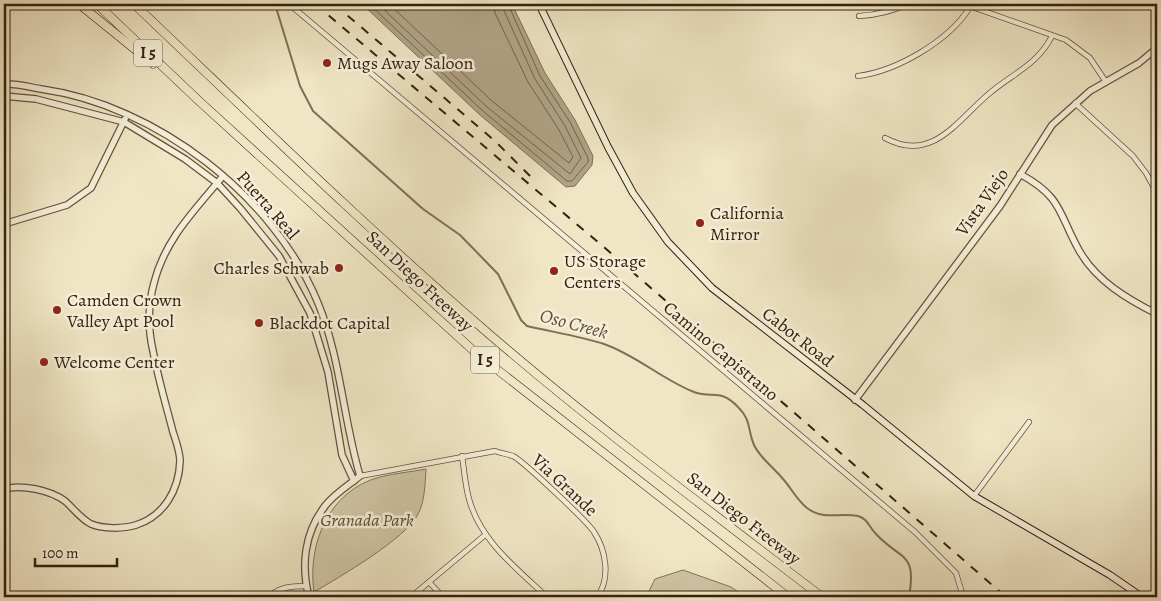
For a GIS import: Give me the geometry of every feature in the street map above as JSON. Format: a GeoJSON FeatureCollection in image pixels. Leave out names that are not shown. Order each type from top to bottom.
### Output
{"type":"FeatureCollection","features":[{"type":"Feature","properties":{"kind":"highway"},"geometry":{"type":"LineString","coordinates":[[79,4],[199,101]]}},
{"type":"Feature","properties":{"kind":"highway","name":"San Diego Freeway"},"geometry":{"type":"LineString","coordinates":[[96,4],[199,101],[476,353],[788,597]]}},
{"type":"Feature","properties":{"kind":"highway","name":"San Diego Freeway"},"geometry":{"type":"LineString","coordinates":[[134,4],[371,228],[488,333],[581,410],[822,597]]}},
{"type":"Feature","properties":{"kind":"main road","name":"Cabot Road"},"geometry":{"type":"LineString","coordinates":[[539,4],[622,174],[668,242],[712,288],[974,496],[1110,576],[1142,597]]}},
{"type":"Feature","properties":{"kind":"street","name":"Camino Capistrano"},"geometry":{"type":"LineString","coordinates":[[289,4],[915,532],[956,574],[962,593]]}},
{"type":"Feature","properties":{"kind":"street"},"geometry":{"type":"LineString","coordinates":[[859,16],[894,11],[907,4]]}},
{"type":"Feature","properties":{"kind":"street"},"geometry":{"type":"LineString","coordinates":[[964,4],[1066,40],[1084,53],[1106,82]]}},
{"type":"Feature","properties":{"kind":"street"},"geometry":{"type":"LineString","coordinates":[[858,76],[880,73],[937,42],[952,31],[970,7]]}},
{"type":"Feature","properties":{"kind":"street"},"geometry":{"type":"LineString","coordinates":[[885,138],[898,145],[911,146],[946,135],[990,92],[1032,64],[1044,51],[1052,36]]}},
{"type":"Feature","properties":{"kind":"street","name":"Vista Viejo"},"geometry":{"type":"LineString","coordinates":[[855,400],[1000,206],[1045,135],[1075,103],[1156,52]]}},
{"type":"Feature","properties":{"kind":"street","name":"Puerta Real"},"geometry":{"type":"LineString","coordinates":[[4,84],[61,92],[127,113],[186,146],[223,176],[257,210],[295,259],[318,303],[332,344],[360,476]]}},
{"type":"Feature","properties":{"kind":"street","name":"Puerta Real"},"geometry":{"type":"LineString","coordinates":[[4,96],[36,99],[124,122],[185,159],[217,183],[240,208],[279,256],[310,313],[328,372],[342,455],[354,481]]}},
{"type":"Feature","properties":{"kind":"street"},"geometry":{"type":"LineString","coordinates":[[1075,103],[1133,156],[1146,173],[1157,193]]}},
{"type":"Feature","properties":{"kind":"street"},"geometry":{"type":"LineString","coordinates":[[4,224],[67,205],[91,188],[127,113]]}},
{"type":"Feature","properties":{"kind":"street"},"geometry":{"type":"LineString","coordinates":[[1020,174],[1044,189],[1060,208],[1080,253],[1097,274],[1126,297],[1157,314]]}},
{"type":"Feature","properties":{"kind":"street"},"geometry":{"type":"LineString","coordinates":[[4,489],[15,486],[54,494],[64,500],[90,524],[113,528],[135,525],[155,516],[170,500],[178,483],[180,459],[152,348],[149,313],[153,284],[173,237],[188,216],[223,176]]}},
{"type":"Feature","properties":{"kind":"street"},"geometry":{"type":"LineString","coordinates":[[974,496],[1029,422]]}},
{"type":"Feature","properties":{"kind":"street","name":"Via Grande"},"geometry":{"type":"LineString","coordinates":[[360,476],[494,451],[514,456],[594,531],[602,547],[605,562],[605,580],[597,597]]}},
{"type":"Feature","properties":{"kind":"street"},"geometry":{"type":"LineString","coordinates":[[462,456],[468,495],[475,516],[485,535],[496,549],[547,597]]}},
{"type":"Feature","properties":{"kind":"street"},"geometry":{"type":"LineString","coordinates":[[309,597],[304,564],[306,545],[325,506],[360,476]]}},
{"type":"Feature","properties":{"kind":"street"},"geometry":{"type":"LineString","coordinates":[[411,597],[485,535]]}},
{"type":"Feature","properties":{"kind":"street"},"geometry":{"type":"LineString","coordinates":[[429,582],[443,597]]}},
{"type":"Feature","properties":{"kind":"street"},"geometry":{"type":"LineString","coordinates":[[268,597],[288,586],[306,586]]}},
{"type":"Feature","properties":{"kind":"green space","name":"Granada Park"},"geometry":{"type":"Polygon","coordinates":[[[426,469],[422,504],[411,524],[387,546],[314,592],[314,556],[318,538],[325,521],[335,506],[347,494],[362,484],[380,477],[426,469]]]}},
{"type":"Feature","properties":{"kind":"green space"},"geometry":{"type":"Polygon","coordinates":[[[683,570],[731,587],[746,597],[646,597],[655,579],[683,570]]]}},
{"type":"Feature","properties":{"kind":"water"},"geometry":{"type":"Polygon","coordinates":[[[362,4],[512,4],[545,73],[575,120],[593,156],[592,165],[575,186],[566,187],[480,115],[362,4]]]}},
{"type":"Feature","properties":{"kind":"waterway","name":"Oso Creek"},"geometry":{"type":"LineString","coordinates":[[275,4],[300,86],[313,111],[423,209],[460,235],[498,274],[521,320],[527,326],[604,344],[627,354],[671,381],[694,392],[721,396],[732,401],[745,417],[754,445],[763,459],[783,479],[803,505],[819,514],[861,517],[885,543],[905,558],[911,572],[909,597]]}},
{"type":"Feature","properties":{"kind":"railway"},"geometry":{"type":"LineString","coordinates":[[315,4],[605,248],[1006,597]]}},
{"type":"Feature","properties":{"kind":"railway"},"geometry":{"type":"LineString","coordinates":[[334,4],[495,141],[531,177]]}},
{"type":"Feature","properties":{"kind":"place","name":"Mugs Away Saloon"},"geometry":{"type":"Point","coordinates":[327,63]}},
{"type":"Feature","properties":{"kind":"place","name":"California Mirror"},"geometry":{"type":"Point","coordinates":[700,223]}},
{"type":"Feature","properties":{"kind":"place","name":"Charles Schwab"},"geometry":{"type":"Point","coordinates":[339,268]}},
{"type":"Feature","properties":{"kind":"place","name":"US Storage Centers"},"geometry":{"type":"Point","coordinates":[554,271]}},
{"type":"Feature","properties":{"kind":"place","name":"Camden Crown Valley Apt Pool"},"geometry":{"type":"Point","coordinates":[57,310]}},
{"type":"Feature","properties":{"kind":"place","name":"Blackdot Capital"},"geometry":{"type":"Point","coordinates":[259,323]}},
{"type":"Feature","properties":{"kind":"place","name":"Welcome Center"},"geometry":{"type":"Point","coordinates":[44,362]}}]}
